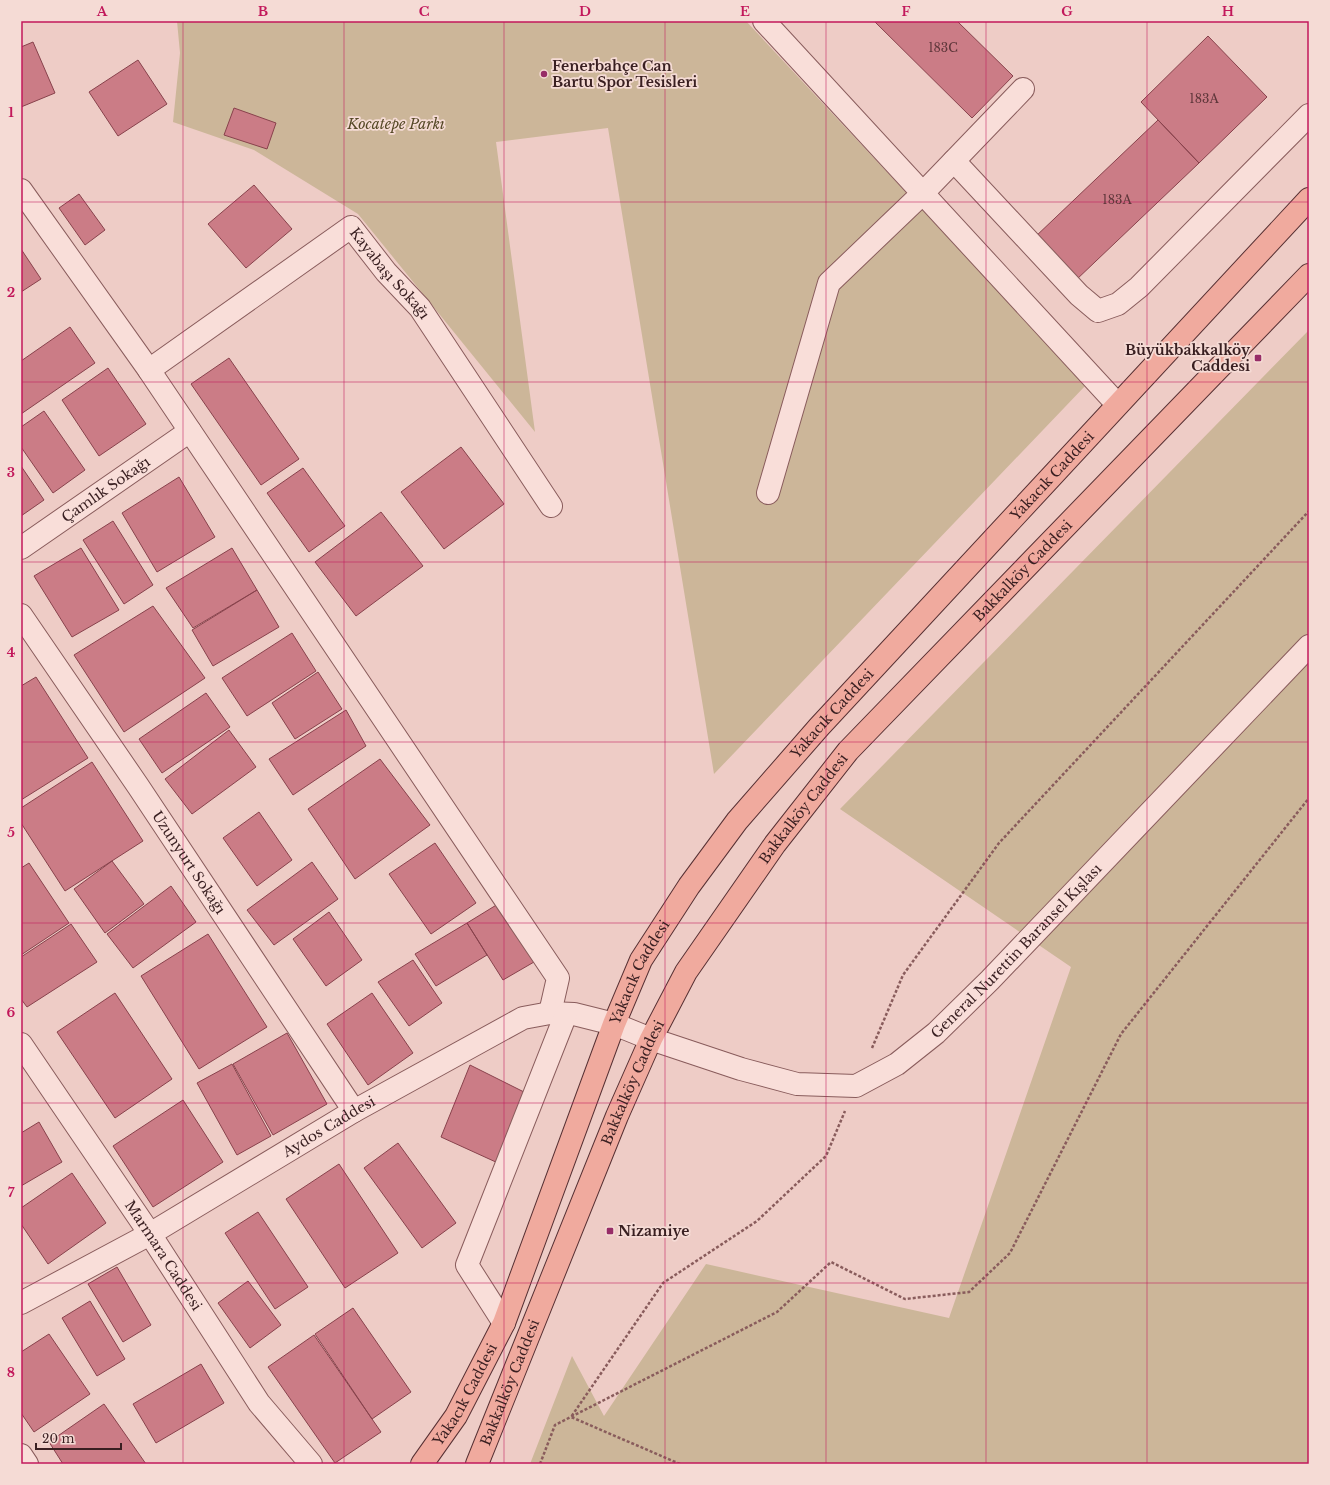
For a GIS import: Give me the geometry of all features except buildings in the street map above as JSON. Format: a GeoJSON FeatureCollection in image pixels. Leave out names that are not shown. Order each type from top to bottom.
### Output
{"type":"FeatureCollection","features":[{"type":"Feature","properties":{"kind":"main road","name":"Yakacık Caddesi"},"geometry":{"type":"LineString","coordinates":[[422,1464],[456,1416],[504,1323],[614,1024],[641,960],[689,886],[737,821],[819,727],[1117,404],[1309,199]]}},
{"type":"Feature","properties":{"kind":"main road","name":"Bakkalköy Caddesi"},"geometry":{"type":"LineString","coordinates":[[477,1462],[617,1116],[651,1039],[686,972],[775,844],[848,751],[1309,275]]}},
{"type":"Feature","properties":{"kind":"street"},"geometry":{"type":"LineString","coordinates":[[764,21],[1117,404]]}},
{"type":"Feature","properties":{"kind":"street"},"geometry":{"type":"LineString","coordinates":[[768,493],[829,283],[923,193],[1023,89]]}},
{"type":"Feature","properties":{"kind":"street"},"geometry":{"type":"LineString","coordinates":[[954,161],[1079,295],[1098,311],[1118,304],[1139,287],[1309,115]]}},
{"type":"Feature","properties":{"kind":"street"},"geometry":{"type":"LineString","coordinates":[[21,190],[149,370],[558,978],[558,1013],[467,1265],[504,1323]]}},
{"type":"Feature","properties":{"kind":"street","name":"Kayabaşı Sokağı"},"geometry":{"type":"LineString","coordinates":[[149,370],[351,227],[386,272],[420,308],[551,506]]}},
{"type":"Feature","properties":{"kind":"street","name":"Çamlık Sokağı"},"geometry":{"type":"LineString","coordinates":[[21,548],[190,431]]}},
{"type":"Feature","properties":{"kind":"street","name":"Uzunyurt Sokağı"},"geometry":{"type":"LineString","coordinates":[[21,615],[138,786],[354,1111]]}},
{"type":"Feature","properties":{"kind":"street","name":"General Nurettin Baransel Kışlası"},"geometry":{"type":"LineString","coordinates":[[856,1086],[897,1064],[936,1033],[990,980],[1309,646]]}},
{"type":"Feature","properties":{"kind":"street","name":"Aydos Caddesi"},"geometry":{"type":"LineString","coordinates":[[21,1303],[150,1234],[354,1111],[523,1018],[558,1013],[574,1014],[614,1024],[651,1039]]}},
{"type":"Feature","properties":{"kind":"street"},"geometry":{"type":"LineString","coordinates":[[651,1039],[741,1069],[797,1084],[856,1086]]}},
{"type":"Feature","properties":{"kind":"street","name":"Marmara Caddesi"},"geometry":{"type":"LineString","coordinates":[[21,1044],[150,1234],[259,1404],[311,1464]]}},
{"type":"Feature","properties":{"kind":"street"},"geometry":{"type":"LineString","coordinates":[[21,1455],[27,1464]]}},
{"type":"Feature","properties":{"kind":"path"},"geometry":{"type":"LineString","coordinates":[[571,1417],[663,1283],[757,1221],[826,1156],[903,975],[999,843],[1309,511]]}},
{"type":"Feature","properties":{"kind":"path"},"geometry":{"type":"LineString","coordinates":[[540,1464],[555,1425],[777,1312],[831,1262],[905,1299],[969,1292],[1010,1253],[1121,1034],[1309,798]]}},
{"type":"Feature","properties":{"kind":"path"},"geometry":{"type":"LineString","coordinates":[[571,1417],[680,1464]]}},
{"type":"Feature","properties":{"kind":"green space","name":"Kocatepe Parkı"},"geometry":{"type":"Polygon","coordinates":[[[177,21],[746,21],[1086,385],[714,774],[608,128],[496,142],[535,432],[358,214],[254,150],[173,122],[180,53],[177,21]]]}},
{"type":"Feature","properties":{"kind":"green space"},"geometry":{"type":"Polygon","coordinates":[[[1309,330],[1309,1464],[530,1464],[572,1356],[604,1416],[706,1264],[949,1318],[1071,967],[840,809],[1309,330]]]}},
{"type":"Feature","properties":{"kind":"place","name":"Fenerbahçe Can Bartu Spor Tesisleri"},"geometry":{"type":"Point","coordinates":[544,74]}},
{"type":"Feature","properties":{"kind":"place","name":"Büyükbakkalköy Caddesi"},"geometry":{"type":"Point","coordinates":[1258,358]}},
{"type":"Feature","properties":{"kind":"place","name":"Nizamiye"},"geometry":{"type":"Point","coordinates":[610,1231]}}]}
